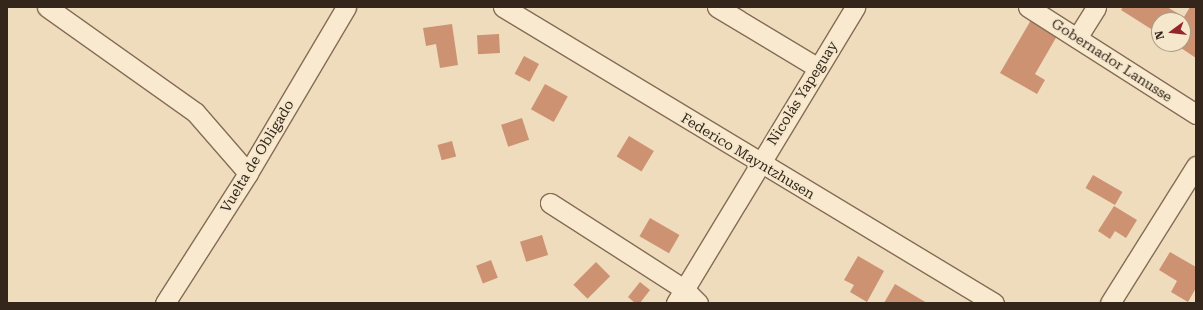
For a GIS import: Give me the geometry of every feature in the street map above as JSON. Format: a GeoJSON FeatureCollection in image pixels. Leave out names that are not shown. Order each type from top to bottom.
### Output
{"type":"FeatureCollection","features":[{"type":"Feature","properties":{"kind":"street"},"geometry":{"type":"LineString","coordinates":[[47,7],[195,112],[248,173]]}},
{"type":"Feature","properties":{"kind":"street","name":"Vuelta de Obligado"},"geometry":{"type":"LineString","coordinates":[[172,299],[346,7]]}},
{"type":"Feature","properties":{"kind":"street","name":"Federico Mayntzhusen"},"geometry":{"type":"LineString","coordinates":[[503,7],[759,163],[994,303]]}},
{"type":"Feature","properties":{"kind":"street"},"geometry":{"type":"LineString","coordinates":[[716,7],[818,68]]}},
{"type":"Feature","properties":{"kind":"street","name":"Nicolás Yapeguay"},"geometry":{"type":"LineString","coordinates":[[680,296],[759,163],[855,7]]}},
{"type":"Feature","properties":{"kind":"street","name":"Gobernador Lanusse"},"geometry":{"type":"LineString","coordinates":[[1028,7],[1196,114]]}},
{"type":"Feature","properties":{"kind":"street"},"geometry":{"type":"LineString","coordinates":[[1077,38],[1096,7]]}},
{"type":"Feature","properties":{"kind":"street"},"geometry":{"type":"LineString","coordinates":[[1110,303],[1196,166]]}},
{"type":"Feature","properties":{"kind":"street"},"geometry":{"type":"LineString","coordinates":[[550,203],[680,296],[698,303]]}},
{"type":"Feature","properties":{"kind":"building"},"geometry":{"type":"Polygon","coordinates":[[[1123,7],[1167,7],[1176,12],[1151,12],[1151,29],[1121,10],[1123,7]]]}},
{"type":"Feature","properties":{"kind":"building"},"geometry":{"type":"Polygon","coordinates":[[[1190,7],[1196,7],[1196,58],[1187,52],[1191,52],[1191,12],[1187,12],[1190,7]]]}},
{"type":"Feature","properties":{"kind":"building"},"geometry":{"type":"Polygon","coordinates":[[[1031,20],[1057,36],[1035,74],[1045,80],[1037,94],[1000,73],[1031,20]]]}},
{"type":"Feature","properties":{"kind":"building"},"geometry":{"type":"Polygon","coordinates":[[[452,24],[458,65],[440,68],[436,44],[426,46],[423,28],[452,24]]]}},
{"type":"Feature","properties":{"kind":"building"},"geometry":{"type":"Polygon","coordinates":[[[499,34],[500,53],[478,54],[477,35],[499,34]]]}},
{"type":"Feature","properties":{"kind":"building"},"geometry":{"type":"Polygon","coordinates":[[[524,56],[539,64],[530,82],[515,74],[524,56]]]}},
{"type":"Feature","properties":{"kind":"building"},"geometry":{"type":"Polygon","coordinates":[[[545,84],[568,97],[554,122],[531,109],[545,84]]]}},
{"type":"Feature","properties":{"kind":"building"},"geometry":{"type":"Polygon","coordinates":[[[522,118],[529,140],[508,147],[501,125],[522,118]]]}},
{"type":"Feature","properties":{"kind":"building"},"geometry":{"type":"Polygon","coordinates":[[[629,136],[654,151],[641,172],[617,157],[629,136]]]}},
{"type":"Feature","properties":{"kind":"building"},"geometry":{"type":"Polygon","coordinates":[[[452,141],[456,156],[442,160],[438,145],[452,141]]]}},
{"type":"Feature","properties":{"kind":"building"},"geometry":{"type":"Polygon","coordinates":[[[1093,175],[1122,192],[1115,205],[1086,188],[1093,175]]]}},
{"type":"Feature","properties":{"kind":"building"},"geometry":{"type":"Polygon","coordinates":[[[1114,206],[1137,220],[1126,238],[1115,231],[1110,239],[1098,231],[1114,206]]]}},
{"type":"Feature","properties":{"kind":"building"},"geometry":{"type":"Polygon","coordinates":[[[650,218],[679,235],[669,253],[640,236],[650,218]]]}},
{"type":"Feature","properties":{"kind":"building"},"geometry":{"type":"Polygon","coordinates":[[[542,235],[548,255],[526,262],[520,242],[542,235]]]}},
{"type":"Feature","properties":{"kind":"building"},"geometry":{"type":"Polygon","coordinates":[[[1170,252],[1196,267],[1196,288],[1188,302],[1171,292],[1177,281],[1159,270],[1170,252]]]}},
{"type":"Feature","properties":{"kind":"building"},"geometry":{"type":"Polygon","coordinates":[[[858,256],[884,271],[867,302],[850,292],[854,285],[844,280],[858,256]]]}},
{"type":"Feature","properties":{"kind":"building"},"geometry":{"type":"Polygon","coordinates":[[[491,260],[498,278],[483,283],[476,266],[491,260]]]}},
{"type":"Feature","properties":{"kind":"building"},"geometry":{"type":"Polygon","coordinates":[[[596,262],[610,276],[588,299],[573,285],[596,262]]]}},
{"type":"Feature","properties":{"kind":"building"},"geometry":{"type":"Polygon","coordinates":[[[640,282],[650,290],[640,303],[635,303],[628,297],[640,282]]]}},
{"type":"Feature","properties":{"kind":"building"},"geometry":{"type":"Polygon","coordinates":[[[895,284],[927,303],[884,303],[895,284]]]}}]}
